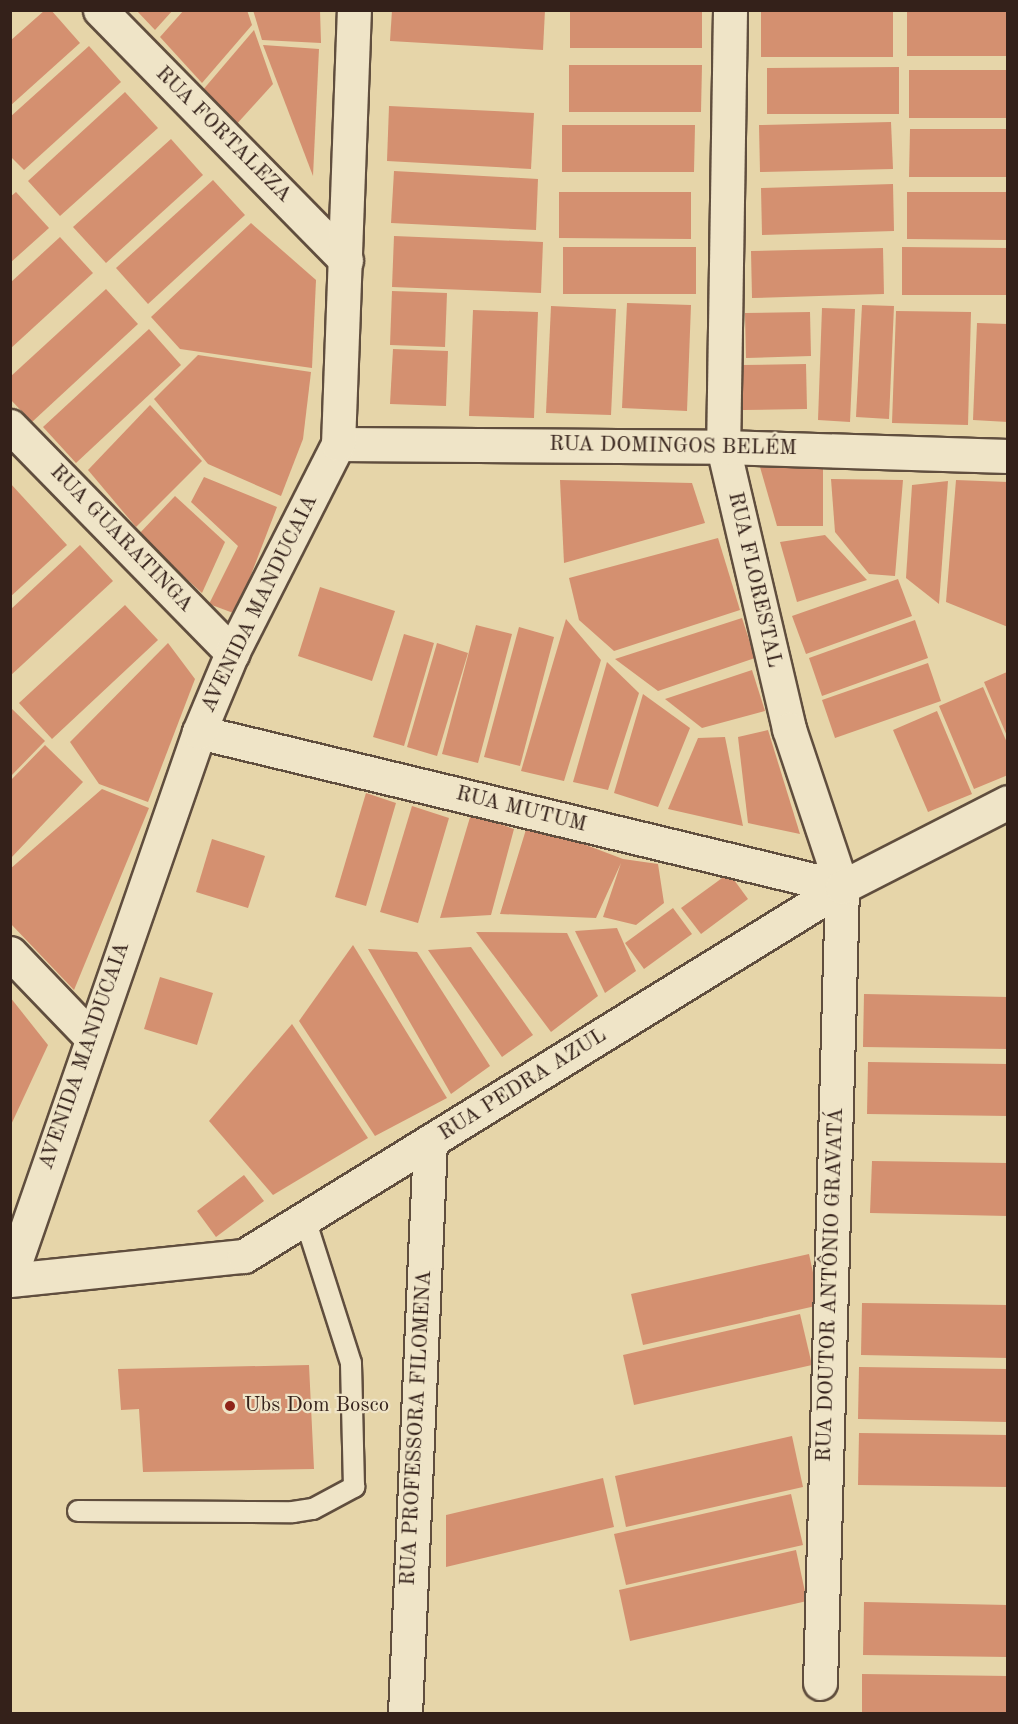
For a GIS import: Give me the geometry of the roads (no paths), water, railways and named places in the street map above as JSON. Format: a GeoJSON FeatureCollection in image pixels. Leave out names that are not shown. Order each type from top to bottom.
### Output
{"type":"FeatureCollection","features":[{"type":"Feature","properties":{"kind":"street","name":"RUA FORTALEZA"},"geometry":{"type":"LineString","coordinates":[[100,10],[346,260]]}},
{"type":"Feature","properties":{"kind":"street","name":"AVENIDA MANDUCAIA"},"geometry":{"type":"LineString","coordinates":[[10,1279],[90,1036],[199,732],[232,652],[339,444],[354,10]]}},
{"type":"Feature","properties":{"kind":"street","name":"RUA FLORESTAL"},"geometry":{"type":"LineString","coordinates":[[730,10],[723,447],[789,729],[842,887]]}},
{"type":"Feature","properties":{"kind":"street","name":"RUA GUARATINGA"},"geometry":{"type":"LineString","coordinates":[[10,426],[232,652]]}},
{"type":"Feature","properties":{"kind":"street","name":"RUA DOMINGOS BELÉM"},"geometry":{"type":"LineString","coordinates":[[339,444],[723,447],[1008,456]]}},
{"type":"Feature","properties":{"kind":"street","name":"RUA MUTUM"},"geometry":{"type":"LineString","coordinates":[[199,732],[842,887]]}},
{"type":"Feature","properties":{"kind":"street","name":"RUA PEDRA AZUL"},"geometry":{"type":"LineString","coordinates":[[10,1279],[244,1256],[842,887],[1008,802]]}},
{"type":"Feature","properties":{"kind":"street","name":"RUA DOUTOR ANTÔNIO GRAVATÁ"},"geometry":{"type":"LineString","coordinates":[[820,1683],[842,887]]}},
{"type":"Feature","properties":{"kind":"street"},"geometry":{"type":"LineString","coordinates":[[10,953],[90,1036]]}},
{"type":"Feature","properties":{"kind":"street","name":"RUA PROFESSORA FILOMENA"},"geometry":{"type":"LineString","coordinates":[[405,1713],[430,1142]]}},
{"type":"Feature","properties":{"kind":"lane"},"geometry":{"type":"LineString","coordinates":[[78,1511],[293,1512],[313,1509],[354,1487],[351,1363],[305,1219]]}},
{"type":"Feature","properties":{"kind":"place","name":"Ubs Dom Bosco"},"geometry":{"type":"Point","coordinates":[230,1406]}}]}
